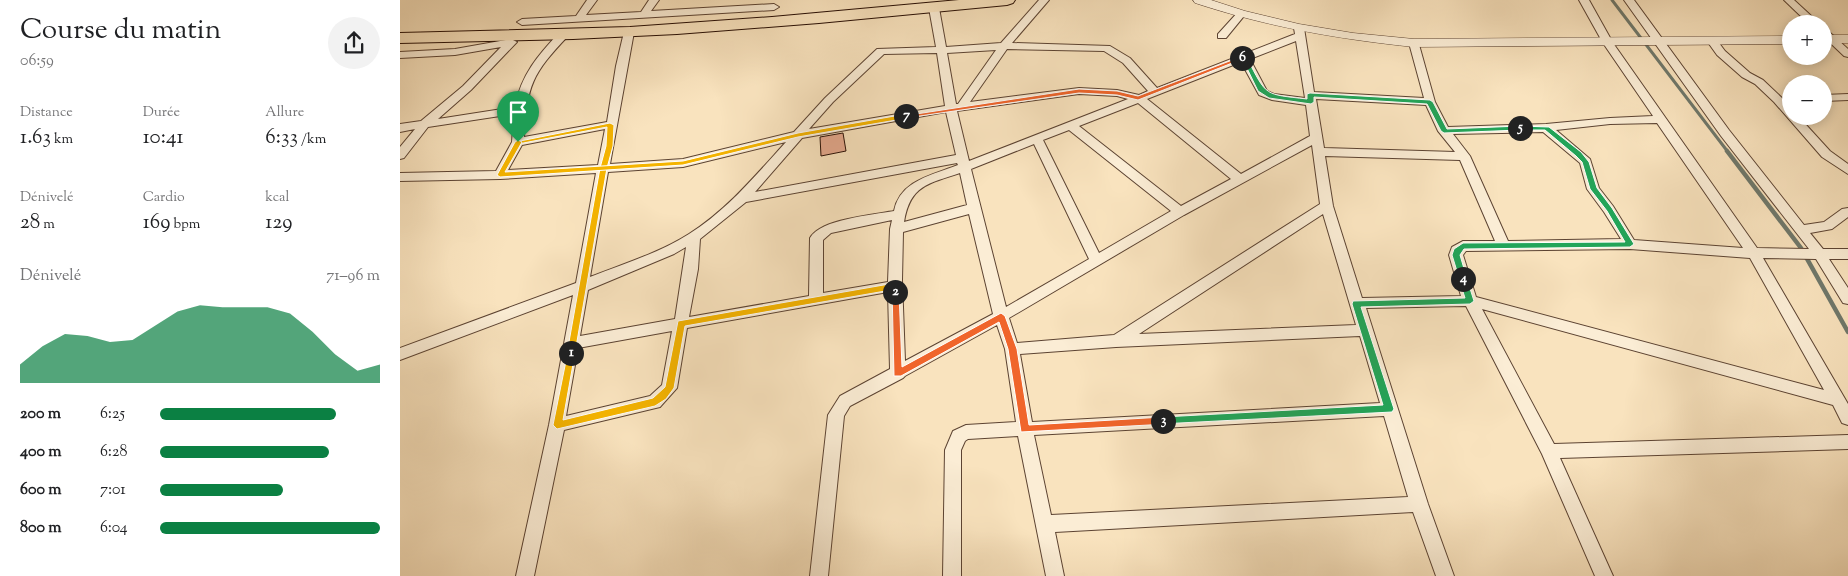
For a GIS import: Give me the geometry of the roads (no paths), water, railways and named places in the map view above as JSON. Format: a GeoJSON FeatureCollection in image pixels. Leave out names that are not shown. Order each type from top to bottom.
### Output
{"type":"FeatureCollection","features":[{"type":"Feature","properties":{"kind":"highway"},"geometry":{"type":"LineString","coordinates":[[400,30],[620,25],[774,7],[938,4],[1007,0]]}},
{"type":"Feature","properties":{"kind":"highway"},"geometry":{"type":"LineString","coordinates":[[401,52],[527,28],[564,34],[629,32],[776,22],[938,4]]}},
{"type":"Feature","properties":{"kind":"street"},"geometry":{"type":"LineString","coordinates":[[579,18],[592,0]]}},
{"type":"Feature","properties":{"kind":"street"},"geometry":{"type":"LineString","coordinates":[[644,14],[654,0]]}},
{"type":"Feature","properties":{"kind":"street"},"geometry":{"type":"LineString","coordinates":[[956,108],[1004,46],[1044,0]]}},
{"type":"Feature","properties":{"kind":"street"},"geometry":{"type":"LineString","coordinates":[[1197,0],[1299,32],[1414,43],[1608,43],[1782,40]]}},
{"type":"Feature","properties":{"kind":"street"},"geometry":{"type":"LineString","coordinates":[[1584,0],[1608,43],[1754,254],[1848,418]]}},
{"type":"Feature","properties":{"kind":"street"},"geometry":{"type":"LineString","coordinates":[[1629,0],[1653,42],[1800,230],[1814,254],[1848,299]]}},
{"type":"Feature","properties":{"kind":"street"},"geometry":{"type":"LineString","coordinates":[[1789,0],[1805,15]]}},
{"type":"Feature","properties":{"kind":"street"},"geometry":{"type":"LineString","coordinates":[[938,4],[941,50],[956,108],[963,163],[1001,316],[1012,349],[1025,429],[1055,576]]}},
{"type":"Feature","properties":{"kind":"street"},"geometry":{"type":"LineString","coordinates":[[400,155],[424,125],[467,88],[527,28],[579,18],[774,7]]}},
{"type":"Feature","properties":{"kind":"street"},"geometry":{"type":"LineString","coordinates":[[1222,36],[1241,14]]}},
{"type":"Feature","properties":{"kind":"street"},"geometry":{"type":"LineString","coordinates":[[525,576],[584,286],[603,168],[609,146],[610,125],[629,32]]}},
{"type":"Feature","properties":{"kind":"street"},"geometry":{"type":"LineString","coordinates":[[898,374],[895,286],[896,229],[902,199],[914,187],[963,163],[1071,126],[1138,98],[1244,58],[1299,32]]}},
{"type":"Feature","properties":{"kind":"street"},"geometry":{"type":"LineString","coordinates":[[1299,32],[1311,98],[1315,138],[1326,206],[1419,504],[1445,576]]}},
{"type":"Feature","properties":{"kind":"street"},"geometry":{"type":"LineString","coordinates":[[500,175],[518,142],[520,110],[528,75],[564,34]]}},
{"type":"Feature","properties":{"kind":"street"},"geometry":{"type":"LineString","coordinates":[[1832,38],[1848,39]]}},
{"type":"Feature","properties":{"kind":"street"},"geometry":{"type":"LineString","coordinates":[[1712,41],[1746,75],[1758,82],[1782,105]]}},
{"type":"Feature","properties":{"kind":"street"},"geometry":{"type":"LineString","coordinates":[[401,52],[470,50],[511,42]]}},
{"type":"Feature","properties":{"kind":"street"},"geometry":{"type":"LineString","coordinates":[[1832,42],[1848,54]]}},
{"type":"Feature","properties":{"kind":"street"},"geometry":{"type":"LineString","coordinates":[[1414,43],[1430,102],[1444,131],[1464,156],[1503,245]]}},
{"type":"Feature","properties":{"kind":"street"},"geometry":{"type":"LineString","coordinates":[[400,354],[584,286],[669,251],[694,238],[742,198],[830,100],[876,54],[887,50],[941,50],[1004,46],[1106,48],[1115,51],[1121,56],[1156,92]]}},
{"type":"Feature","properties":{"kind":"street"},"geometry":{"type":"LineString","coordinates":[[1244,58],[1263,93],[1272,97],[1430,102]]}},
{"type":"Feature","properties":{"kind":"street"},"geometry":{"type":"LineString","coordinates":[[400,177],[500,175],[693,161],[798,135],[956,108],[1079,91],[1117,93],[1138,98],[1241,180]]}},
{"type":"Feature","properties":{"kind":"street"},"geometry":{"type":"LineString","coordinates":[[1832,98],[1848,97]]}},
{"type":"Feature","properties":{"kind":"street"},"geometry":{"type":"LineString","coordinates":[[1778,100],[1782,100]]}},
{"type":"Feature","properties":{"kind":"street"},"geometry":{"type":"LineString","coordinates":[[400,128],[520,110]]}},
{"type":"Feature","properties":{"kind":"street"},"geometry":{"type":"LineString","coordinates":[[1444,131],[1546,128],[1610,121],[1662,120]]}},
{"type":"Feature","properties":{"kind":"street"},"geometry":{"type":"LineString","coordinates":[[518,142],[610,125]]}},
{"type":"Feature","properties":{"kind":"street"},"geometry":{"type":"LineString","coordinates":[[1800,125],[1826,154],[1848,170]]}},
{"type":"Feature","properties":{"kind":"street"},"geometry":{"type":"LineString","coordinates":[[1071,126],[1180,212]]}},
{"type":"Feature","properties":{"kind":"street"},"geometry":{"type":"LineString","coordinates":[[1546,128],[1570,146],[1586,162],[1593,189],[1610,209],[1630,244]]}},
{"type":"Feature","properties":{"kind":"street"},"geometry":{"type":"LineString","coordinates":[[819,576],[836,415],[845,401],[898,374],[1180,212],[1315,138]]}},
{"type":"Feature","properties":{"kind":"street"},"geometry":{"type":"LineString","coordinates":[[1037,139],[1096,260]]}},
{"type":"Feature","properties":{"kind":"street"},"geometry":{"type":"LineString","coordinates":[[1318,152],[1464,156]]}},
{"type":"Feature","properties":{"kind":"street"},"geometry":{"type":"LineString","coordinates":[[742,198],[963,163]]}},
{"type":"Feature","properties":{"kind":"street"},"geometry":{"type":"LineString","coordinates":[[1116,342],[1326,206]]}},
{"type":"Feature","properties":{"kind":"street"},"geometry":{"type":"LineString","coordinates":[[896,229],[974,208]]}},
{"type":"Feature","properties":{"kind":"street"},"geometry":{"type":"LineString","coordinates":[[1800,230],[1827,226],[1846,212]]}},
{"type":"Feature","properties":{"kind":"street"},"geometry":{"type":"LineString","coordinates":[[816,300],[816,238],[821,232],[827,229],[899,214]]}},
{"type":"Feature","properties":{"kind":"street"},"geometry":{"type":"LineString","coordinates":[[557,425],[655,402],[670,388],[694,238]]}},
{"type":"Feature","properties":{"kind":"street"},"geometry":{"type":"LineString","coordinates":[[1604,576],[1549,451],[1470,301],[1456,255],[1457,250],[1463,246],[1630,244],[1754,254],[1848,254]]}},
{"type":"Feature","properties":{"kind":"street"},"geometry":{"type":"LineString","coordinates":[[573,343],[895,286]]}},
{"type":"Feature","properties":{"kind":"street"},"geometry":{"type":"LineString","coordinates":[[1356,304],[1470,301],[1837,400]]}},
{"type":"Feature","properties":{"kind":"street"},"geometry":{"type":"LineString","coordinates":[[1012,349],[1364,330]]}},
{"type":"Feature","properties":{"kind":"street"},"geometry":{"type":"LineString","coordinates":[[952,576],[953,450],[959,436],[966,432],[1389,409]]}},
{"type":"Feature","properties":{"kind":"street"},"geometry":{"type":"LineString","coordinates":[[1549,451],[1848,442]]}},
{"type":"Feature","properties":{"kind":"street"},"geometry":{"type":"LineString","coordinates":[[1045,524],[1419,504]]}},
{"type":"Feature","properties":{"kind":"waterway"},"geometry":{"type":"LineString","coordinates":[[1612,0],[1728,152]]}},
{"type":"Feature","properties":{"kind":"waterway"},"geometry":{"type":"LineString","coordinates":[[1727,151],[1801,248],[1848,332]]}}]}
